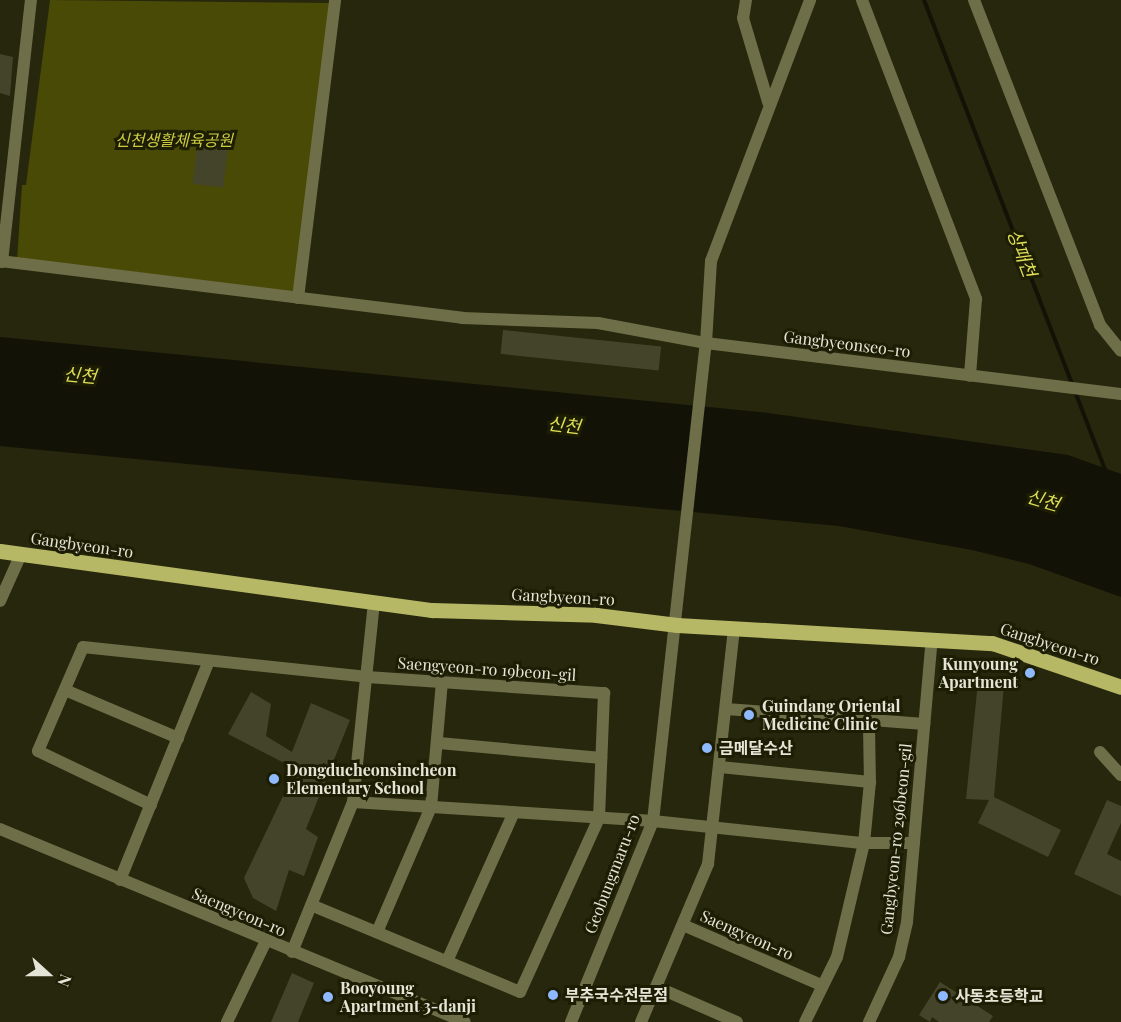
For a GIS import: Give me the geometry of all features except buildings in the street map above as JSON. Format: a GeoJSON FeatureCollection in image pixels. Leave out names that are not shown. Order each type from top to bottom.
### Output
{"type":"FeatureCollection","features":[{"type":"Feature","properties":{"kind":"main road","name":"Gangbyeon-ro"},"geometry":{"type":"LineString","coordinates":[[0,551],[432,610],[596,615],[677,625],[992,643],[1121,687]]}},
{"type":"Feature","properties":{"kind":"street"},"geometry":{"type":"LineString","coordinates":[[1,261],[6,181],[31,0]]}},
{"type":"Feature","properties":{"kind":"street"},"geometry":{"type":"LineString","coordinates":[[298,298],[335,0]]}},
{"type":"Feature","properties":{"kind":"street"},"geometry":{"type":"LineString","coordinates":[[746,0],[743,18],[768,102]]}},
{"type":"Feature","properties":{"kind":"street","name":"Geobungmaru-ro"},"geometry":{"type":"LineString","coordinates":[[571,1022],[652,821],[677,625],[706,343],[711,261],[768,102],[810,0]]}},
{"type":"Feature","properties":{"kind":"street"},"geometry":{"type":"LineString","coordinates":[[862,0],[976,298],[970,376]]}},
{"type":"Feature","properties":{"kind":"street"},"geometry":{"type":"LineString","coordinates":[[974,0],[1100,325],[1121,351]]}},
{"type":"Feature","properties":{"kind":"street","name":"Gangbyeonseo-ro"},"geometry":{"type":"LineString","coordinates":[[1,261],[462,318],[598,323],[706,343],[1121,394]]}},
{"type":"Feature","properties":{"kind":"street"},"geometry":{"type":"LineString","coordinates":[[0,601],[21,554]]}},
{"type":"Feature","properties":{"kind":"street"},"geometry":{"type":"LineString","coordinates":[[292,952],[353,802],[374,602]]}},
{"type":"Feature","properties":{"kind":"street"},"geometry":{"type":"LineString","coordinates":[[683,925],[708,864],[734,628]]}},
{"type":"Feature","properties":{"kind":"street","name":"Gangbyeon-ro 296beon-gil"},"geometry":{"type":"LineString","coordinates":[[869,1022],[899,957],[907,922],[932,639]]}},
{"type":"Feature","properties":{"kind":"street","name":"Saengyeon-ro 19beon-gil"},"geometry":{"type":"LineString","coordinates":[[65,690],[83,647],[367,677],[604,693],[601,758]]}},
{"type":"Feature","properties":{"kind":"street"},"geometry":{"type":"LineString","coordinates":[[120,880],[209,662]]}},
{"type":"Feature","properties":{"kind":"street"},"geometry":{"type":"LineString","coordinates":[[378,930],[431,807],[439,743],[442,682]]}},
{"type":"Feature","properties":{"kind":"street"},"geometry":{"type":"LineString","coordinates":[[151,805],[38,750],[65,690],[178,738]]}},
{"type":"Feature","properties":{"kind":"street","name":"Gangbyeon-ro 296beon-gil"},"geometry":{"type":"LineString","coordinates":[[726,709],[924,724]]}},
{"type":"Feature","properties":{"kind":"street"},"geometry":{"type":"LineString","coordinates":[[805,1022],[821,985],[837,957],[864,843],[870,782],[869,727],[862,719]]}},
{"type":"Feature","properties":{"kind":"street"},"geometry":{"type":"LineString","coordinates":[[311,905],[448,959],[520,992],[599,818],[601,758],[439,743]]}},
{"type":"Feature","properties":{"kind":"street"},"geometry":{"type":"LineString","coordinates":[[1100,752],[1121,775]]}},
{"type":"Feature","properties":{"kind":"street"},"geometry":{"type":"LineString","coordinates":[[720,766],[870,782]]}},
{"type":"Feature","properties":{"kind":"street"},"geometry":{"type":"LineString","coordinates":[[353,802],[652,821],[864,843],[914,843]]}},
{"type":"Feature","properties":{"kind":"street"},"geometry":{"type":"LineString","coordinates":[[448,959],[514,813]]}},
{"type":"Feature","properties":{"kind":"street","name":"Saengyeon-ro"},"geometry":{"type":"LineString","coordinates":[[0,829],[465,1022]]}},
{"type":"Feature","properties":{"kind":"street","name":"Saengyeon-ro"},"geometry":{"type":"LineString","coordinates":[[641,1022],[659,988],[683,925],[821,985]]}},
{"type":"Feature","properties":{"kind":"street"},"geometry":{"type":"LineString","coordinates":[[227,1022],[266,941]]}},
{"type":"Feature","properties":{"kind":"street"},"geometry":{"type":"LineString","coordinates":[[659,988],[737,1022]]}},
{"type":"Feature","properties":{"kind":"green space","name":"신천생활체육공원"},"geometry":{"type":"Polygon","coordinates":[[[50,0],[332,3],[295,296],[17,261],[22,185],[26,185],[50,0]]]}},
{"type":"Feature","properties":{"kind":"water","name":"신천"},"geometry":{"type":"Polygon","coordinates":[[[0,337],[768,413],[1068,455],[1121,474],[1121,597],[1029,564],[972,550],[839,526],[0,446],[0,337]]]}},
{"type":"Feature","properties":{"kind":"waterway","name":"상패천"},"geometry":{"type":"LineString","coordinates":[[924,0],[1106,472]]}},
{"type":"Feature","properties":{"kind":"place","name":"Kunyoung Apartment"},"geometry":{"type":"Point","coordinates":[1030,673]}},
{"type":"Feature","properties":{"kind":"place","name":"Guindang Oriental Medicine Clinic"},"geometry":{"type":"Point","coordinates":[749,715]}},
{"type":"Feature","properties":{"kind":"place","name":"금메달수산"},"geometry":{"type":"Point","coordinates":[707,748]}},
{"type":"Feature","properties":{"kind":"place","name":"Dongducheonsincheon Elementary School"},"geometry":{"type":"Point","coordinates":[274,779]}},
{"type":"Feature","properties":{"kind":"place","name":"부추국수전문점"},"geometry":{"type":"Point","coordinates":[553,995]}},
{"type":"Feature","properties":{"kind":"place","name":"사동초등학교"},"geometry":{"type":"Point","coordinates":[943,996]}},
{"type":"Feature","properties":{"kind":"place","name":"Booyoung Apartment 3-danji"},"geometry":{"type":"Point","coordinates":[328,997]}}]}
